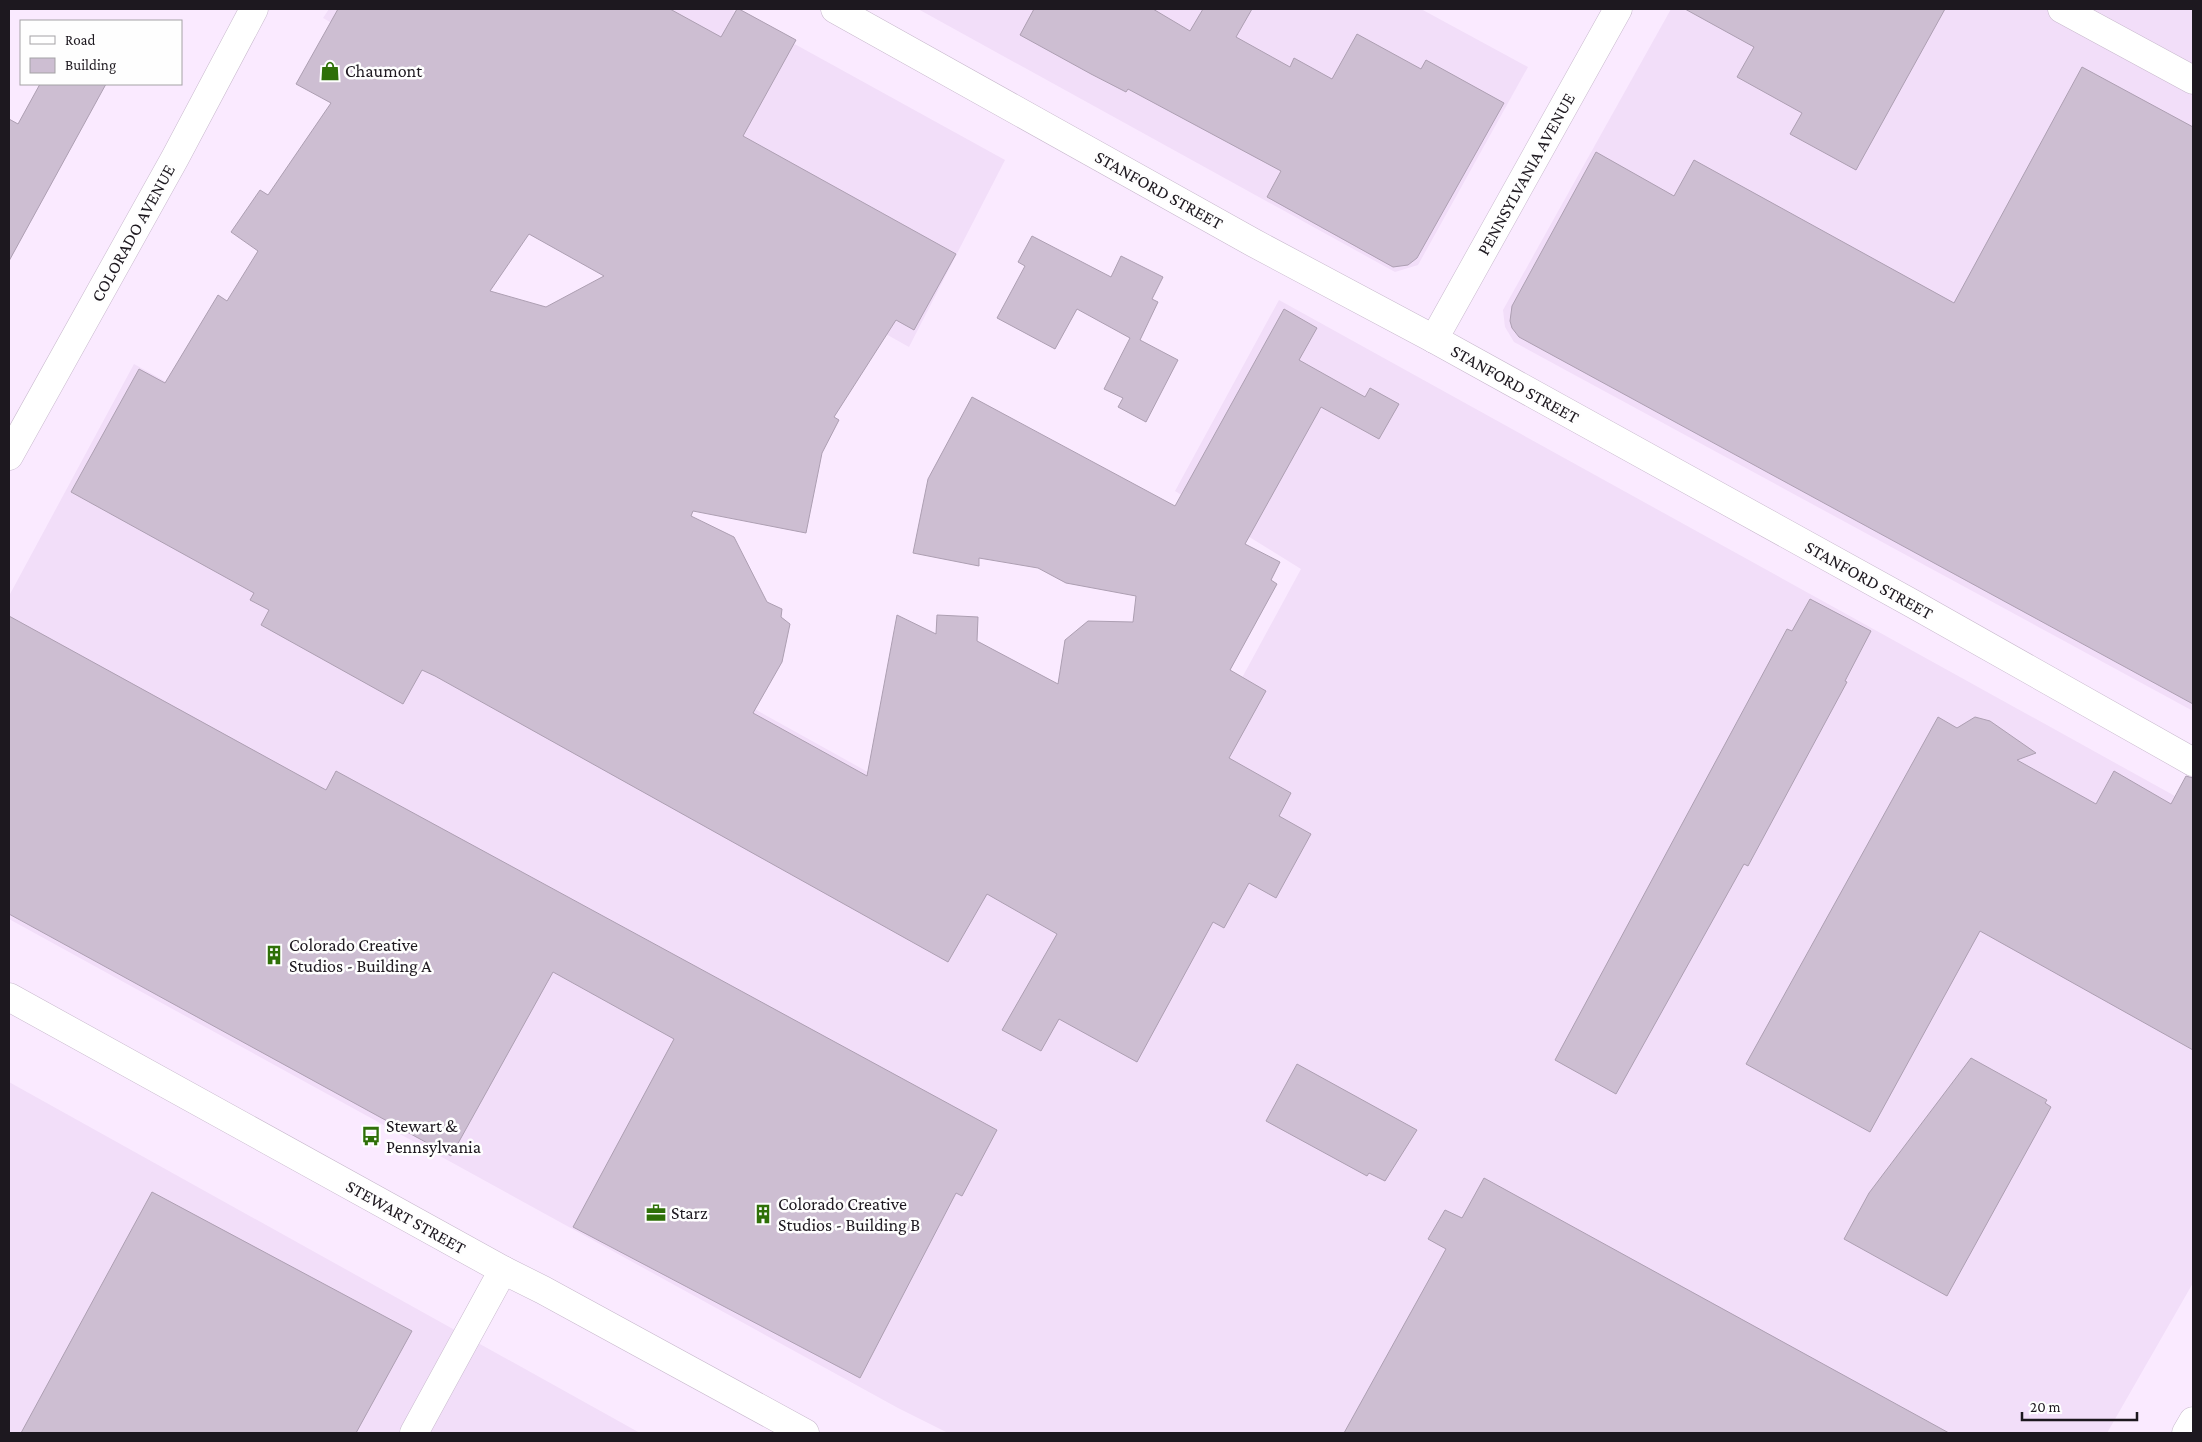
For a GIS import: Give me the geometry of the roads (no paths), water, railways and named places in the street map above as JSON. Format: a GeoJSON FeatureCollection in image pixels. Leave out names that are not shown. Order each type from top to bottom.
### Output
{"type":"FeatureCollection","features":[{"type":"Feature","properties":{"kind":"street","name":"COLORADO AVENUE"},"geometry":{"type":"LineString","coordinates":[[9,456],[175,158],[254,9]]}},
{"type":"Feature","properties":{"kind":"street","name":"STANFORD STREET"},"geometry":{"type":"LineString","coordinates":[[835,9],[1254,243],[1434,339],[1916,605],[2193,762]]}},
{"type":"Feature","properties":{"kind":"street","name":"PENNSYLVANIA AVENUE"},"geometry":{"type":"LineString","coordinates":[[1434,339],[1618,9]]}},
{"type":"Feature","properties":{"kind":"street"},"geometry":{"type":"LineString","coordinates":[[2062,9],[2193,80]]}},
{"type":"Feature","properties":{"kind":"street","name":"STEWART STREET"},"geometry":{"type":"LineString","coordinates":[[9,997],[502,1270],[544,1290],[805,1433]]}},
{"type":"Feature","properties":{"kind":"street"},"geometry":{"type":"LineString","coordinates":[[414,1433],[502,1270]]}},
{"type":"Feature","properties":{"kind":"street"},"geometry":{"type":"LineString","coordinates":[[2186,1433],[2193,1421]]}},
{"type":"Feature","properties":{"kind":"place","name":"Chaumont"},"geometry":{"type":"Point","coordinates":[330,71]}},
{"type":"Feature","properties":{"kind":"place","name":"Colorado Creative Studios - Building A"},"geometry":{"type":"Point","coordinates":[274,955]}},
{"type":"Feature","properties":{"kind":"place","name":"Stewart & Pennsylvania"},"geometry":{"type":"Point","coordinates":[371,1136]}},
{"type":"Feature","properties":{"kind":"place","name":"Starz"},"geometry":{"type":"Point","coordinates":[656,1213]}},
{"type":"Feature","properties":{"kind":"place","name":"Colorado Creative Studios - Building B"},"geometry":{"type":"Point","coordinates":[763,1214]}}]}
